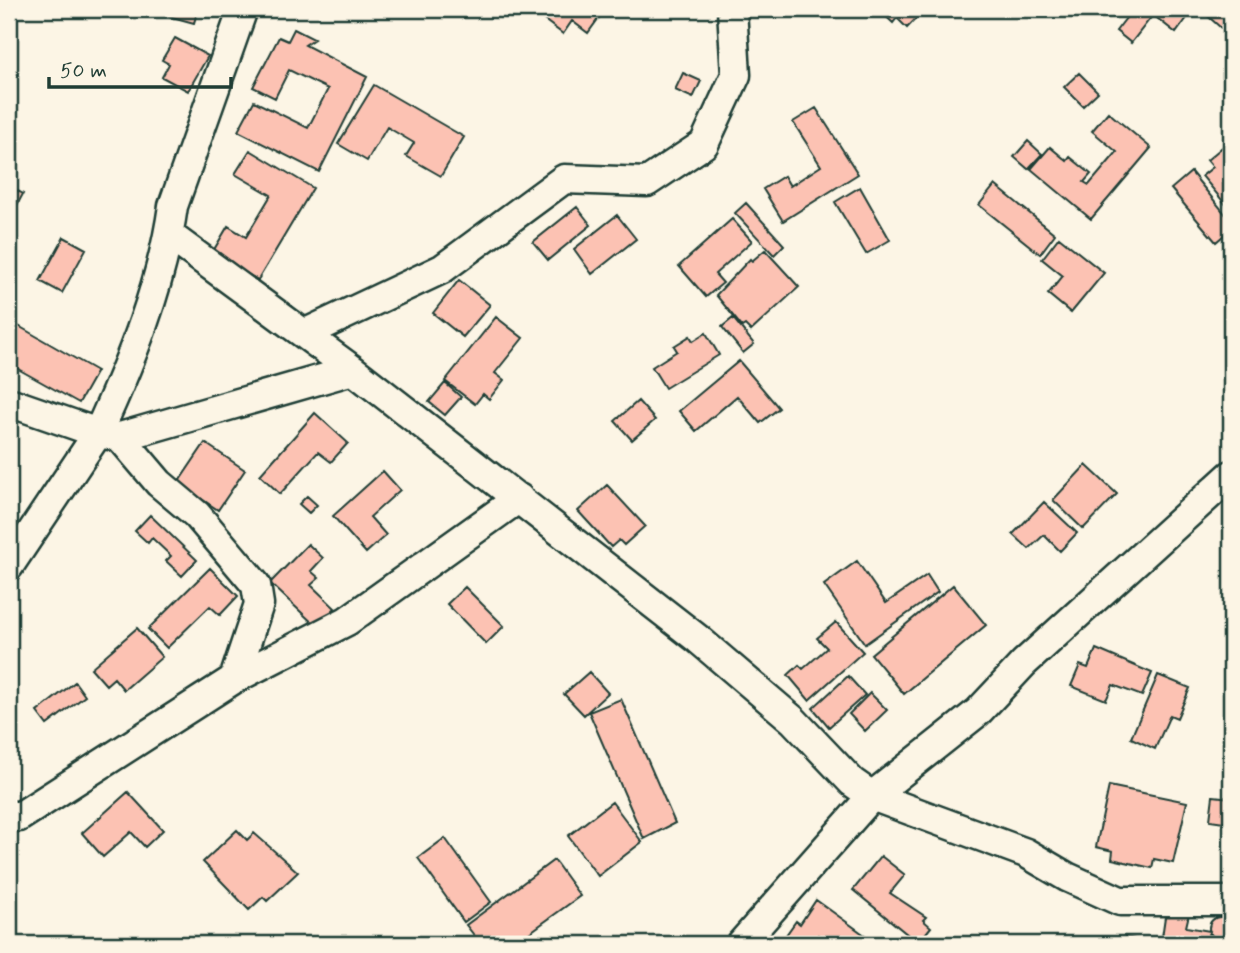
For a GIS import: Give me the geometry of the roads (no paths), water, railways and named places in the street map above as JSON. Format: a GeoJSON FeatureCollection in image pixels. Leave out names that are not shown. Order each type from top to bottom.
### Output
{"type":"FeatureCollection","features":[{"type":"Feature","properties":{"kind":"street"},"geometry":{"type":"LineString","coordinates":[[9,566],[109,435],[169,235],[173,206],[243,9]]}},
{"type":"Feature","properties":{"kind":"street"},"geometry":{"type":"LineString","coordinates":[[304,334],[442,269],[564,179],[647,182],[704,144],[737,75],[732,9]]}},
{"type":"Feature","properties":{"kind":"street"},"geometry":{"type":"LineString","coordinates":[[169,235],[353,370],[709,648],[793,720],[852,782],[872,796],[1026,853],[1067,877],[1121,901],[1231,901]]}},
{"type":"Feature","properties":{"kind":"street"},"geometry":{"type":"LineString","coordinates":[[109,435],[353,370]]}},
{"type":"Feature","properties":{"kind":"street"},"geometry":{"type":"LineString","coordinates":[[9,402],[109,435],[159,483],[197,514],[256,585],[259,604],[234,679]]}},
{"type":"Feature","properties":{"kind":"street"},"geometry":{"type":"LineString","coordinates":[[741,944],[872,796],[978,712],[1061,628],[1231,475]]}},
{"type":"Feature","properties":{"kind":"street"},"geometry":{"type":"LineString","coordinates":[[9,815],[19,817],[234,679],[347,621],[519,498]]}}]}
